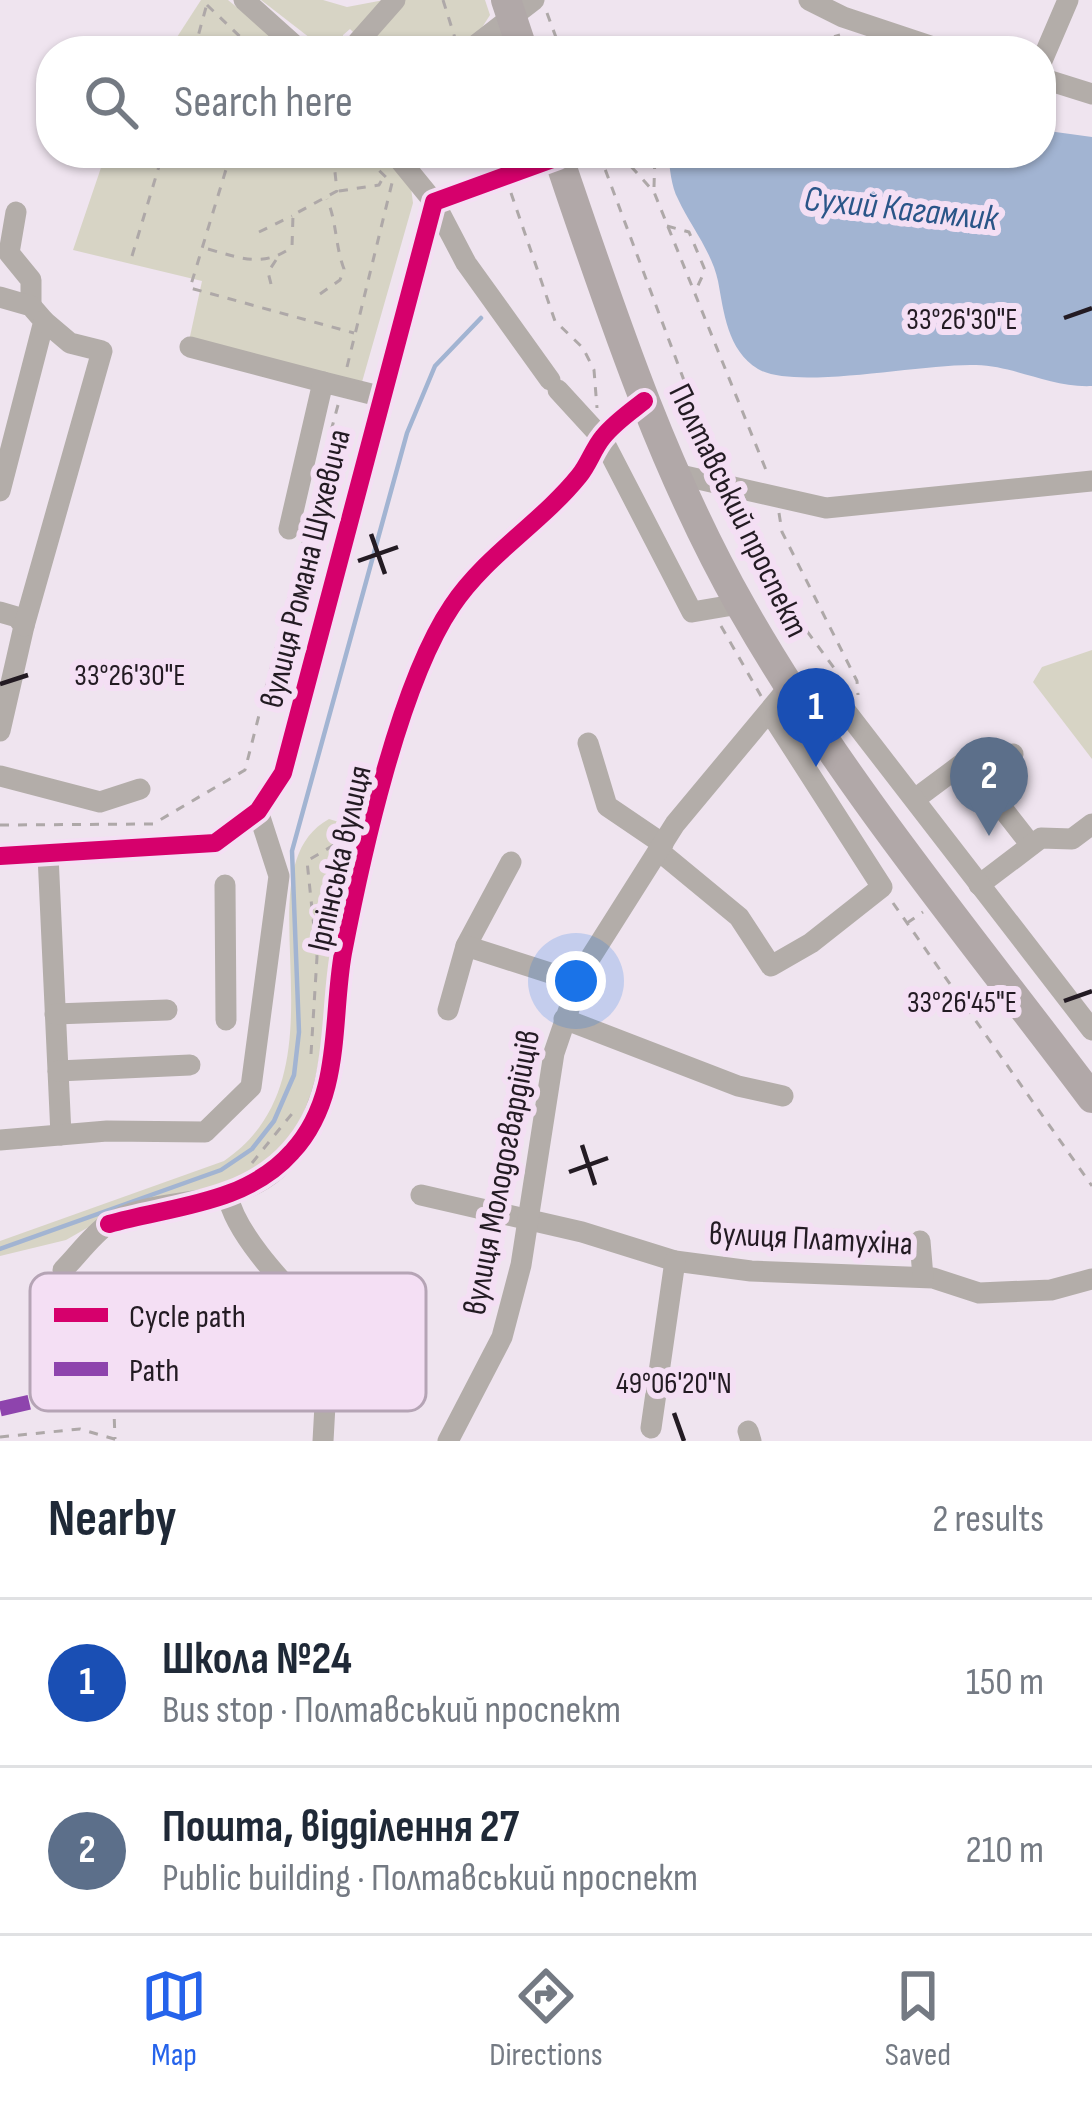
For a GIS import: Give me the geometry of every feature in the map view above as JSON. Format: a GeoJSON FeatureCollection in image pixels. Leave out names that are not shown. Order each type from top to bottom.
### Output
{"type":"FeatureCollection","features":[{"type":"Feature","properties":{"kind":"highway"},"geometry":{"type":"LineString","coordinates":[[523,36],[524,4]]}},
{"type":"Feature","properties":{"kind":"highway","name":"Полтавський проспект"},"geometry":{"type":"LineString","coordinates":[[563,168],[644,401],[726,606],[1092,1097]]}},
{"type":"Feature","properties":{"kind":"street"},"geometry":{"type":"LineString","coordinates":[[244,0],[284,36]]}},
{"type":"Feature","properties":{"kind":"street"},"geometry":{"type":"LineString","coordinates":[[363,36],[394,0]]}},
{"type":"Feature","properties":{"kind":"street"},"geometry":{"type":"LineString","coordinates":[[809,0],[900,36]]}},
{"type":"Feature","properties":{"kind":"street"},"geometry":{"type":"LineString","coordinates":[[1053,36],[1068,0]]}},
{"type":"Feature","properties":{"kind":"street"},"geometry":{"type":"LineString","coordinates":[[483,36],[524,4]]}},
{"type":"Feature","properties":{"kind":"street"},"geometry":{"type":"LineString","coordinates":[[1056,83],[1092,94]]}},
{"type":"Feature","properties":{"kind":"street"},"geometry":{"type":"LineString","coordinates":[[406,168],[434,202],[466,263],[554,385],[602,438],[692,612],[726,606]]}},
{"type":"Feature","properties":{"kind":"street"},"geometry":{"type":"LineString","coordinates":[[434,202],[494,168]]}},
{"type":"Feature","properties":{"kind":"street","name":"вулиця Романа Шухевича"},"geometry":{"type":"LineString","coordinates":[[0,856],[215,844],[258,811],[283,772],[434,202]]}},
{"type":"Feature","properties":{"kind":"street"},"geometry":{"type":"LineString","coordinates":[[0,491],[38,313],[31,280],[9,253],[16,212]]}},
{"type":"Feature","properties":{"kind":"street"},"geometry":{"type":"LineString","coordinates":[[0,297],[38,313],[70,343],[102,351],[24,626],[0,730]]}},
{"type":"Feature","properties":{"kind":"street"},"geometry":{"type":"LineString","coordinates":[[190,347],[379,396]]}},
{"type":"Feature","properties":{"kind":"street"},"geometry":{"type":"LineString","coordinates":[[298,525],[333,384]]}},
{"type":"Feature","properties":{"kind":"street","name":"Ірпінська вулиця"},"geometry":{"type":"LineString","coordinates":[[63,1270],[109,1224],[228,1196],[269,1174],[295,1150],[324,1096],[333,1057],[342,960],[374,820],[414,688],[449,609],[477,572],[580,475],[602,438],[644,401]]}},
{"type":"Feature","properties":{"kind":"street"},"geometry":{"type":"LineString","coordinates":[[676,474],[826,508],[1092,481]]}},
{"type":"Feature","properties":{"kind":"street"},"geometry":{"type":"LineString","coordinates":[[0,612],[16,616],[24,626]]}},
{"type":"Feature","properties":{"kind":"street"},"geometry":{"type":"LineString","coordinates":[[789,687],[828,688],[1092,1030]]}},
{"type":"Feature","properties":{"kind":"street","name":"вулиця Молодогвардійців"},"geometry":{"type":"LineString","coordinates":[[448,1441],[502,1337],[554,1053],[578,982],[661,847],[789,687]]}},
{"type":"Feature","properties":{"kind":"street"},"geometry":{"type":"LineString","coordinates":[[588,743],[607,806],[739,917],[771,967],[811,944],[882,887],[770,714]]}},
{"type":"Feature","properties":{"kind":"street"},"geometry":{"type":"LineString","coordinates":[[915,800],[966,761],[976,761],[989,773],[1013,754]]}},
{"type":"Feature","properties":{"kind":"street"},"geometry":{"type":"LineString","coordinates":[[966,761],[1031,845]]}},
{"type":"Feature","properties":{"kind":"street"},"geometry":{"type":"LineString","coordinates":[[0,776],[100,802],[140,789]]}},
{"type":"Feature","properties":{"kind":"street"},"geometry":{"type":"LineString","coordinates":[[854,843],[865,794]]}},
{"type":"Feature","properties":{"kind":"street"},"geometry":{"type":"LineString","coordinates":[[0,1140],[206,1132],[250,1087],[279,876],[258,811]]}},
{"type":"Feature","properties":{"kind":"street"},"geometry":{"type":"LineString","coordinates":[[979,885],[1047,836],[1082,844],[1092,824]]}},
{"type":"Feature","properties":{"kind":"street"},"geometry":{"type":"LineString","coordinates":[[48,855],[61,1135]]}},
{"type":"Feature","properties":{"kind":"street"},"geometry":{"type":"LineString","coordinates":[[448,1010],[466,946],[511,862]]}},
{"type":"Feature","properties":{"kind":"street"},"geometry":{"type":"LineString","coordinates":[[225,886],[226,1020]]}},
{"type":"Feature","properties":{"kind":"street"},"geometry":{"type":"LineString","coordinates":[[466,946],[578,982]]}},
{"type":"Feature","properties":{"kind":"street"},"geometry":{"type":"LineString","coordinates":[[226,995],[263,994]]}},
{"type":"Feature","properties":{"kind":"street"},"geometry":{"type":"LineString","coordinates":[[55,1014],[166,1010]]}},
{"type":"Feature","properties":{"kind":"street"},"geometry":{"type":"LineString","coordinates":[[564,1019],[738,1086],[783,1096]]}},
{"type":"Feature","properties":{"kind":"street"},"geometry":{"type":"LineString","coordinates":[[58,1072],[190,1065]]}},
{"type":"Feature","properties":{"kind":"street","name":"вулиця Платухіна"},"geometry":{"type":"LineString","coordinates":[[421,1195],[675,1261],[751,1270],[923,1277],[979,1293],[1051,1290],[1092,1279]]}},
{"type":"Feature","properties":{"kind":"street"},"geometry":{"type":"LineString","coordinates":[[228,1196],[231,1210],[277,1273]]}},
{"type":"Feature","properties":{"kind":"street"},"geometry":{"type":"LineString","coordinates":[[920,1241],[923,1277]]}},
{"type":"Feature","properties":{"kind":"street"},"geometry":{"type":"LineString","coordinates":[[651,1428],[675,1261]]}},
{"type":"Feature","properties":{"kind":"street"},"geometry":{"type":"LineString","coordinates":[[323,1441],[325,1411]]}},
{"type":"Feature","properties":{"kind":"path"},"geometry":{"type":"LineString","coordinates":[[443,0],[458,36]]}},
{"type":"Feature","properties":{"kind":"path"},"geometry":{"type":"LineString","coordinates":[[198,36],[208,3],[240,36]]}},
{"type":"Feature","properties":{"kind":"path"},"geometry":{"type":"LineString","coordinates":[[524,4],[549,36]]}},
{"type":"Feature","properties":{"kind":"path"},"geometry":{"type":"LineString","coordinates":[[132,256],[158,168]]}},
{"type":"Feature","properties":{"kind":"path"},"geometry":{"type":"LineString","coordinates":[[206,249],[227,168]]}},
{"type":"Feature","properties":{"kind":"path"},"geometry":{"type":"LineString","coordinates":[[334,168],[337,191]]}},
{"type":"Feature","properties":{"kind":"path"},"geometry":{"type":"LineString","coordinates":[[331,431],[333,384],[355,334],[392,183],[376,168]]}},
{"type":"Feature","properties":{"kind":"path"},"geometry":{"type":"LineString","coordinates":[[502,168],[555,321],[583,348],[594,370],[602,438]]}},
{"type":"Feature","properties":{"kind":"path"},"geometry":{"type":"LineString","coordinates":[[605,168],[724,484],[778,592],[858,699],[857,681],[782,532],[776,494],[654,193],[632,168]]}},
{"type":"Feature","properties":{"kind":"path"},"geometry":{"type":"LineString","coordinates":[[654,193],[655,168]]}},
{"type":"Feature","properties":{"kind":"path"},"geometry":{"type":"LineString","coordinates":[[260,232],[337,191],[379,185],[384,176]]}},
{"type":"Feature","properties":{"kind":"path"},"geometry":{"type":"LineString","coordinates":[[320,294],[340,280],[344,268],[338,227],[326,197]]}},
{"type":"Feature","properties":{"kind":"path"},"geometry":{"type":"LineString","coordinates":[[271,284],[268,272],[292,247],[293,215]]}},
{"type":"Feature","properties":{"kind":"path"},"geometry":{"type":"LineString","coordinates":[[667,226],[689,232],[706,270],[695,292]]}},
{"type":"Feature","properties":{"kind":"path"},"geometry":{"type":"LineString","coordinates":[[676,248],[692,241]]}},
{"type":"Feature","properties":{"kind":"path"},"geometry":{"type":"LineString","coordinates":[[277,258],[252,262],[202,248],[190,288],[355,334]]}},
{"type":"Feature","properties":{"kind":"path"},"geometry":{"type":"LineString","coordinates":[[685,270],[702,262]]}},
{"type":"Feature","properties":{"kind":"path"},"geometry":{"type":"LineString","coordinates":[[0,824],[153,824],[245,770],[298,525]]}},
{"type":"Feature","properties":{"kind":"path"},"geometry":{"type":"LineString","coordinates":[[726,606],[770,714]]}},
{"type":"Feature","properties":{"kind":"path"},"geometry":{"type":"LineString","coordinates":[[310,1070],[317,957],[305,861],[374,820]]}},
{"type":"Feature","properties":{"kind":"path"},"geometry":{"type":"LineString","coordinates":[[882,887],[1092,1186]]}},
{"type":"Feature","properties":{"kind":"path"},"geometry":{"type":"LineString","coordinates":[[228,1196],[301,1102],[310,1123]]}},
{"type":"Feature","properties":{"kind":"path"},"geometry":{"type":"LineString","coordinates":[[0,1436],[80,1429],[118,1441],[115,1411]]}},
{"type":"Feature","properties":{"kind":"shaded area"},"geometry":{"type":"Polygon","coordinates":[[[201,0],[228,0],[272,36],[178,36],[201,0]]]}},
{"type":"Feature","properties":{"kind":"shaded area"},"geometry":{"type":"Polygon","coordinates":[[[261,0],[323,0],[347,7],[384,0],[354,33],[350,29],[343,36],[308,36],[261,0]]]}},
{"type":"Feature","properties":{"kind":"shaded area"},"geometry":{"type":"Polygon","coordinates":[[[403,0],[485,0],[490,15],[477,36],[375,36],[403,0]]]}},
{"type":"Feature","properties":{"kind":"shaded area"},"geometry":{"type":"Polygon","coordinates":[[[101,168],[397,168],[411,188],[413,203],[362,382],[189,341],[202,281],[73,250],[101,168]]]}},
{"type":"Feature","properties":{"kind":"shaded area"},"geometry":{"type":"Polygon","coordinates":[[[1092,650],[1092,759],[1033,682],[1042,667],[1092,650]]]}},
{"type":"Feature","properties":{"kind":"shaded area"},"geometry":{"type":"Polygon","coordinates":[[[329,819],[352,826],[362,852],[334,1018],[303,1125],[265,1169],[219,1190],[94,1224],[66,1240],[0,1256],[0,1241],[224,1161],[263,1123],[283,1077],[290,1027],[292,882],[303,845],[329,819]]]}},
{"type":"Feature","properties":{"kind":"water"},"geometry":{"type":"Polygon","coordinates":[[[1056,132],[1092,137],[1092,386],[976,365],[829,377],[776,375],[758,369],[740,352],[729,330],[711,260],[670,168],[1056,168],[1056,132]]]}},
{"type":"Feature","properties":{"kind":"waterway","name":"Сухий Кагамлик"},"geometry":{"type":"LineString","coordinates":[[0,1249],[221,1170],[252,1149],[274,1121],[294,1075],[299,1032],[292,851],[407,433],[435,366],[481,318]]}},
{"type":"Feature","properties":{"kind":"marked path"},"geometry":{"type":"LineString","coordinates":[[0,1409],[30,1402]]}},
{"type":"Feature","properties":{"kind":"cycle path"},"geometry":{"type":"LineString","coordinates":[[0,856],[215,843],[258,811],[283,773],[434,202],[528,168]]}},
{"type":"Feature","properties":{"kind":"cycle path"},"geometry":{"type":"LineString","coordinates":[[109,1224],[207,1201],[253,1183],[292,1152],[308,1130],[327,1083],[343,953],[371,822],[399,725],[433,639],[466,588],[564,493],[607,432],[644,401]]}},
{"type":"Feature","properties":{"kind":"place","name":"Школа №24"},"geometry":{"type":"Point","coordinates":[816,767]}},
{"type":"Feature","properties":{"kind":"place","name":"Пошта, відділення 27"},"geometry":{"type":"Point","coordinates":[989,836]}}]}
